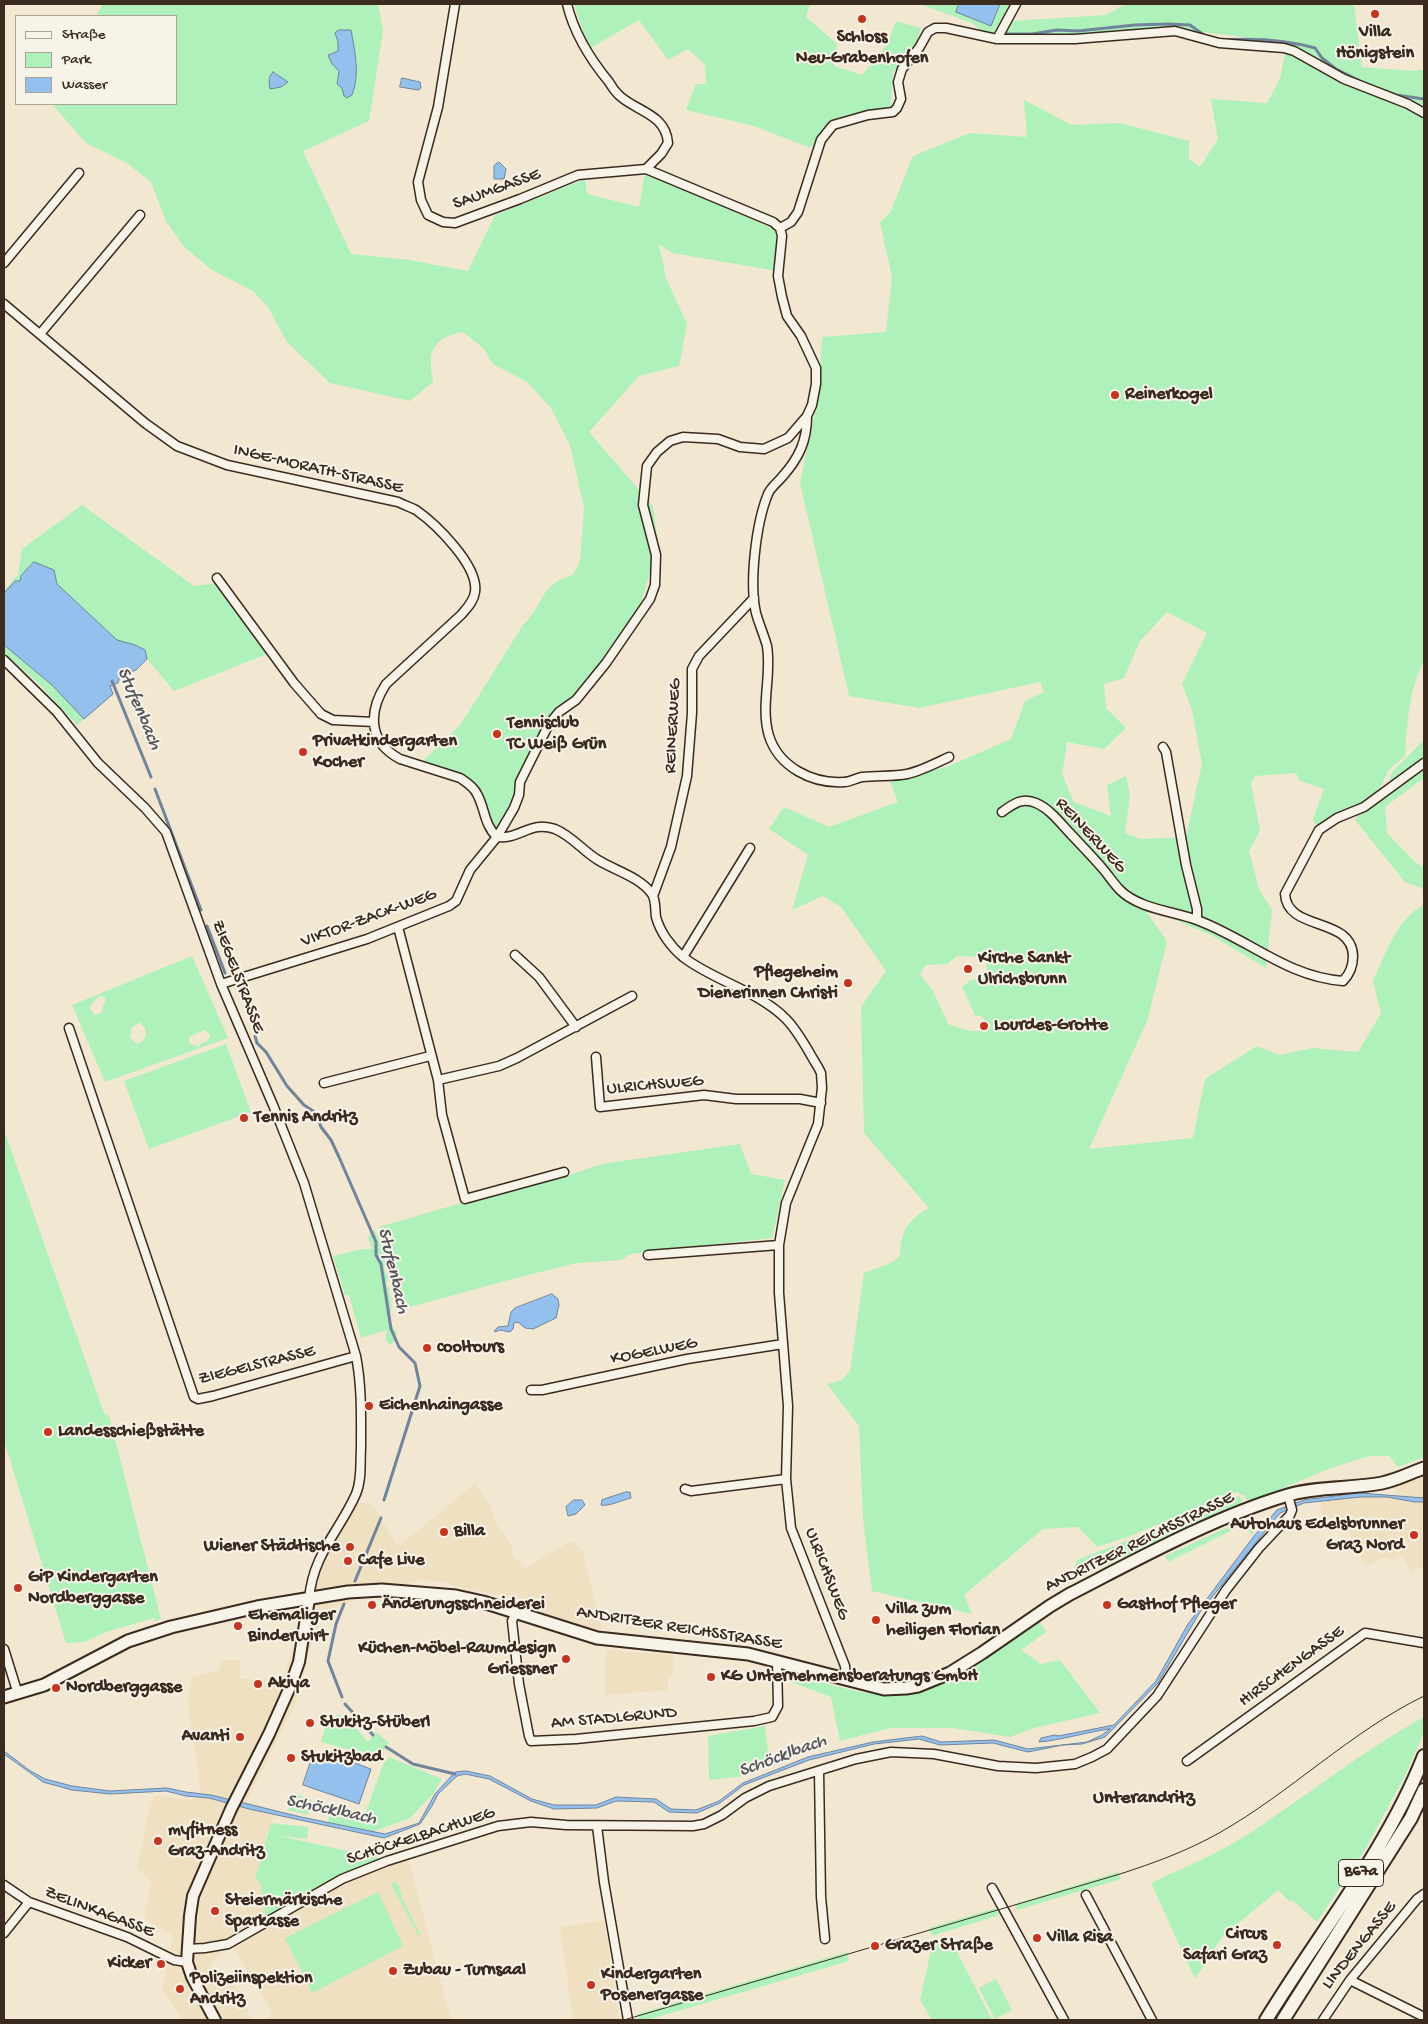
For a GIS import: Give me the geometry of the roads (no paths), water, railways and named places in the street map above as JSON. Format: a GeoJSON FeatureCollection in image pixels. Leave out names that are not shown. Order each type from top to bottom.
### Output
{"type":"FeatureCollection","features":[{"type":"Feature","properties":{"kind":"main road","name":"ANDRITZER REICHSSTRASSE"},"geometry":{"type":"LineString","coordinates":[[4,1697],[53,1682],[128,1641],[211,1617],[348,1592],[397,1590],[456,1596],[516,1612],[597,1638],[724,1651],[777,1661],[884,1689],[918,1686],[934,1681],[982,1653],[1070,1594],[1215,1523],[1290,1502],[1330,1488],[1393,1481],[1424,1468]]}},
{"type":"Feature","properties":{"kind":"main road","name":"B67a"},"geometry":{"type":"LineString","coordinates":[[1266,2020],[1375,1852],[1410,1792],[1424,1756]]}},
{"type":"Feature","properties":{"kind":"main road","name":"B67a"},"geometry":{"type":"LineString","coordinates":[[1283,2020],[1411,1818],[1424,1790]]}},
{"type":"Feature","properties":{"kind":"street","name":"SAUMGASSE"},"geometry":{"type":"LineString","coordinates":[[455,4],[438,108],[418,182],[421,200],[428,215],[443,222],[455,223],[578,175],[646,169],[773,222],[780,228]]}},
{"type":"Feature","properties":{"kind":"street"},"geometry":{"type":"LineString","coordinates":[[567,4],[570,18],[585,48],[600,71],[620,96],[658,119],[664,127],[668,143],[662,154],[646,169]]}},
{"type":"Feature","properties":{"kind":"street"},"geometry":{"type":"LineString","coordinates":[[997,39],[1016,4]]}},
{"type":"Feature","properties":{"kind":"street"},"geometry":{"type":"LineString","coordinates":[[780,228],[791,222],[798,212],[821,140],[834,125],[868,115],[893,112],[898,108],[901,99],[898,82],[902,69],[919,48],[928,32],[936,28],[946,28],[997,39],[1075,39],[1175,31],[1219,43],[1284,48],[1294,51],[1344,79],[1408,104],[1424,113]]}},
{"type":"Feature","properties":{"kind":"street"},"geometry":{"type":"LineString","coordinates":[[4,263],[79,173]]}},
{"type":"Feature","properties":{"kind":"street"},"geometry":{"type":"LineString","coordinates":[[40,334],[140,215]]}},
{"type":"Feature","properties":{"kind":"street","name":"VIKTOR-ZACK-WEG"},"geometry":{"type":"LineString","coordinates":[[221,984],[367,939],[453,904],[459,896],[470,870],[497,837],[514,808],[519,795],[520,782],[549,724],[559,712],[576,700],[606,663],[653,594],[656,555],[643,505],[648,466],[657,452],[670,441],[683,437],[718,439],[740,447],[764,449],[788,438],[808,416],[816,384],[816,368],[801,336],[787,316],[782,297],[778,276],[782,236],[780,228]]}},
{"type":"Feature","properties":{"kind":"street","name":"INGE-MORATH-STRASSE"},"geometry":{"type":"LineString","coordinates":[[4,304],[157,433],[177,446],[227,465],[398,502],[415,510],[445,536],[470,568],[475,579],[475,592],[471,604],[386,684],[377,698],[374,709],[374,722],[380,742],[391,754],[400,759],[460,778],[474,789],[488,825],[497,837]]}},
{"type":"Feature","properties":{"kind":"street"},"geometry":{"type":"LineString","coordinates":[[808,416],[802,450],[792,466],[768,492],[758,536],[752,580],[756,613],[767,646],[768,668],[765,699],[769,737],[778,753],[797,772],[825,782],[846,782],[860,777],[908,774],[949,756]]}},
{"type":"Feature","properties":{"kind":"street"},"geometry":{"type":"LineString","coordinates":[[217,578],[294,683],[321,714],[333,720],[374,722]]}},
{"type":"Feature","properties":{"kind":"street","name":"REINERWEG"},"geometry":{"type":"LineString","coordinates":[[671,847],[687,776],[692,713],[692,669],[699,656],[754,598]]}},
{"type":"Feature","properties":{"kind":"street","name":"ZIEGELSTRASSE"},"geometry":{"type":"LineString","coordinates":[[4,660],[57,712],[98,763],[145,808],[166,832],[221,984],[274,1105],[304,1182],[356,1356],[361,1400],[360,1476],[356,1493],[319,1558],[310,1582],[309,1599]]}},
{"type":"Feature","properties":{"kind":"street"},"geometry":{"type":"LineString","coordinates":[[1163,747],[1166,752],[1186,865],[1197,909],[1196,920],[1218,929],[1277,962],[1296,970],[1343,981],[1351,970],[1353,961],[1353,951],[1348,940],[1342,933],[1302,917],[1290,910],[1286,903],[1285,894],[1319,830],[1337,818],[1364,807],[1424,762]]}},
{"type":"Feature","properties":{"kind":"street","name":"REINERWEG"},"geometry":{"type":"LineString","coordinates":[[1002,812],[1022,800],[1028,800],[1042,806],[1127,896],[1196,920]]}},
{"type":"Feature","properties":{"kind":"street"},"geometry":{"type":"LineString","coordinates":[[497,837],[513,835],[541,826],[558,830],[579,844],[597,860],[642,883],[653,896]]}},
{"type":"Feature","properties":{"kind":"street","name":"ULRICHSWEG"},"geometry":{"type":"LineString","coordinates":[[671,847],[653,896],[656,918],[670,945],[683,957],[713,977],[755,997],[786,1019],[821,1073],[821,1103],[818,1124],[786,1203],[779,1245],[779,1293],[788,1406],[786,1479],[791,1528],[845,1666],[846,1678]]}},
{"type":"Feature","properties":{"kind":"street"},"geometry":{"type":"LineString","coordinates":[[683,957],[750,848]]}},
{"type":"Feature","properties":{"kind":"street"},"geometry":{"type":"LineString","coordinates":[[398,927],[430,1056],[438,1080],[442,1115],[465,1199],[564,1172]]}},
{"type":"Feature","properties":{"kind":"street"},"geometry":{"type":"LineString","coordinates":[[514,955],[538,977],[576,1027]]}},
{"type":"Feature","properties":{"kind":"street"},"geometry":{"type":"LineString","coordinates":[[438,1080],[499,1066],[632,996]]}},
{"type":"Feature","properties":{"kind":"street","name":"ZIEGELSTRASSE"},"geometry":{"type":"LineString","coordinates":[[69,1028],[194,1397],[198,1399],[213,1396],[356,1356]]}},
{"type":"Feature","properties":{"kind":"street"},"geometry":{"type":"LineString","coordinates":[[324,1083],[430,1056]]}},
{"type":"Feature","properties":{"kind":"street","name":"ULRICHSWEG"},"geometry":{"type":"LineString","coordinates":[[596,1057],[600,1107],[704,1095],[745,1099],[800,1099],[821,1103]]}},
{"type":"Feature","properties":{"kind":"street"},"geometry":{"type":"LineString","coordinates":[[648,1255],[779,1245]]}},
{"type":"Feature","properties":{"kind":"street","name":"KOGELWEG"},"geometry":{"type":"LineString","coordinates":[[531,1390],[542,1390],[686,1359],[783,1344]]}},
{"type":"Feature","properties":{"kind":"street"},"geometry":{"type":"LineString","coordinates":[[685,1489],[691,1492],[786,1479]]}},
{"type":"Feature","properties":{"kind":"street","name":"SCHÖCKELBACHWEG"},"geometry":{"type":"LineString","coordinates":[[187,1949],[228,1944],[342,1879],[387,1861],[498,1826],[532,1822],[566,1826],[693,1826],[704,1824],[722,1815],[745,1798],[769,1786],[856,1759],[892,1752],[934,1754],[998,1766],[1036,1768],[1075,1764],[1107,1749],[1157,1696],[1226,1590],[1259,1548],[1288,1517],[1290,1502]]}},
{"type":"Feature","properties":{"kind":"street"},"geometry":{"type":"LineString","coordinates":[[215,2020],[192,1977],[187,1962],[193,1896],[237,1796],[280,1712],[299,1662],[309,1599]]}},
{"type":"Feature","properties":{"kind":"street","name":"AM STADLGRUND"},"geometry":{"type":"LineString","coordinates":[[516,1612],[512,1621],[519,1684],[531,1741],[754,1722],[772,1717],[778,1706],[777,1661]]}},
{"type":"Feature","properties":{"kind":"street","name":"HIRSCHENGASSE"},"geometry":{"type":"LineString","coordinates":[[1187,1761],[1365,1632],[1424,1643]]}},
{"type":"Feature","properties":{"kind":"street"},"geometry":{"type":"LineString","coordinates":[[4,1649],[18,1694]]}},
{"type":"Feature","properties":{"kind":"street"},"geometry":{"type":"LineString","coordinates":[[819,1771],[825,1939]]}},
{"type":"Feature","properties":{"kind":"street"},"geometry":{"type":"LineString","coordinates":[[597,1826],[604,1882],[628,2020]]}},
{"type":"Feature","properties":{"kind":"street","name":"ZELINKAGASSE"},"geometry":{"type":"LineString","coordinates":[[4,1885],[29,1902],[127,1938],[174,1960],[187,1962]]}},
{"type":"Feature","properties":{"kind":"street"},"geometry":{"type":"LineString","coordinates":[[992,1888],[1064,2020]]}},
{"type":"Feature","properties":{"kind":"street","name":"LINDENGASSE"},"geometry":{"type":"LineString","coordinates":[[1323,2020],[1350,1980],[1417,1899],[1424,1894]]}},
{"type":"Feature","properties":{"kind":"street"},"geometry":{"type":"LineString","coordinates":[[1086,1895],[1152,2020]]}},
{"type":"Feature","properties":{"kind":"street"},"geometry":{"type":"LineString","coordinates":[[4,1933],[29,1902]]}},
{"type":"Feature","properties":{"kind":"street"},"geometry":{"type":"LineString","coordinates":[[1350,1980],[1424,2017]]}},
{"type":"Feature","properties":{"kind":"water"},"geometry":{"type":"Polygon","coordinates":[[[959,4],[1000,4],[991,26],[956,12],[959,4]]]}},
{"type":"Feature","properties":{"kind":"water"},"geometry":{"type":"Polygon","coordinates":[[[339,30],[351,30],[355,55],[356,79],[352,95],[347,98],[344,96],[342,88],[337,84],[339,71],[332,64],[328,55],[338,51],[335,33],[339,30]]]}},
{"type":"Feature","properties":{"kind":"water"},"geometry":{"type":"Polygon","coordinates":[[[273,72],[288,82],[281,87],[270,89],[269,82],[273,72]]]}},
{"type":"Feature","properties":{"kind":"water"},"geometry":{"type":"Polygon","coordinates":[[[402,78],[420,82],[421,88],[418,90],[400,87],[402,78]]]}},
{"type":"Feature","properties":{"kind":"water"},"geometry":{"type":"Polygon","coordinates":[[[499,162],[506,169],[504,179],[494,179],[494,166],[499,162]]]}},
{"type":"Feature","properties":{"kind":"water"},"geometry":{"type":"Polygon","coordinates":[[[34,562],[54,570],[57,584],[117,640],[145,650],[147,659],[136,670],[120,676],[118,683],[110,686],[113,694],[84,719],[52,685],[4,645],[4,593],[15,581],[20,581],[21,576],[34,562]]]}},
{"type":"Feature","properties":{"kind":"water"},"geometry":{"type":"Polygon","coordinates":[[[552,1294],[558,1299],[559,1305],[556,1318],[533,1329],[525,1328],[518,1322],[514,1323],[513,1329],[510,1332],[494,1331],[498,1327],[508,1326],[511,1312],[515,1308],[552,1294]]]}},
{"type":"Feature","properties":{"kind":"water"},"geometry":{"type":"Polygon","coordinates":[[[630,1492],[631,1498],[601,1505],[602,1500],[630,1492]]]}},
{"type":"Feature","properties":{"kind":"water"},"geometry":{"type":"Polygon","coordinates":[[[1360,1493],[1424,1498],[1424,1502],[1387,1497],[1360,1497],[1304,1503],[1280,1513],[1200,1612],[1158,1683],[1105,1737],[1082,1744],[1063,1745],[1028,1752],[993,1743],[940,1745],[919,1739],[874,1744],[809,1760],[744,1785],[720,1803],[697,1813],[669,1812],[654,1802],[616,1801],[597,1808],[554,1809],[531,1801],[489,1779],[465,1774],[457,1776],[438,1794],[420,1824],[384,1838],[249,1809],[209,1798],[186,1796],[166,1791],[110,1794],[72,1790],[43,1782],[4,1754],[4,1751],[29,1770],[45,1779],[72,1786],[110,1791],[167,1788],[211,1795],[301,1817],[385,1834],[419,1823],[435,1794],[455,1772],[466,1771],[490,1776],[532,1799],[554,1805],[596,1805],[616,1797],[656,1799],[671,1809],[696,1810],[719,1801],[743,1783],[808,1757],[873,1742],[922,1736],[941,1742],[994,1740],[1028,1749],[1087,1742],[1110,1729],[1039,1742],[1041,1738],[1114,1725],[1156,1681],[1188,1624],[1254,1536],[1277,1510],[1304,1500],[1360,1493]]]}},
{"type":"Feature","properties":{"kind":"water"},"geometry":{"type":"Polygon","coordinates":[[[574,1500],[582,1500],[585,1505],[576,1514],[568,1516],[566,1507],[574,1500]]]}},
{"type":"Feature","properties":{"kind":"water"},"geometry":{"type":"Polygon","coordinates":[[[313,1755],[333,1762],[336,1756],[371,1769],[359,1804],[303,1785],[313,1755]]]}},
{"type":"Feature","properties":{"kind":"waterway"},"geometry":{"type":"LineString","coordinates":[[1006,34],[1032,34],[1057,30],[1078,31],[1135,25],[1168,24],[1190,25],[1204,35]]}},
{"type":"Feature","properties":{"kind":"waterway"},"geometry":{"type":"LineString","coordinates":[[1224,40],[1270,40],[1315,48],[1322,58],[1336,69],[1366,84],[1396,95],[1424,99]]}},
{"type":"Feature","properties":{"kind":"waterway","name":"Stufenbach"},"geometry":{"type":"LineString","coordinates":[[112,681],[151,777]]}},
{"type":"Feature","properties":{"kind":"waterway","name":"Stufenbach"},"geometry":{"type":"LineString","coordinates":[[155,789],[201,910]]}},
{"type":"Feature","properties":{"kind":"waterway","name":"Stufenbach"},"geometry":{"type":"LineString","coordinates":[[207,926],[225,973]]}},
{"type":"Feature","properties":{"kind":"waterway","name":"Stufenbach"},"geometry":{"type":"LineString","coordinates":[[255,1036],[257,1043],[266,1052],[287,1086],[304,1105],[316,1113],[321,1127],[331,1140],[376,1242],[376,1255],[381,1264],[391,1329],[399,1347],[415,1363],[420,1386],[384,1500]]}},
{"type":"Feature","properties":{"kind":"waterway","name":"Stufenbach"},"geometry":{"type":"LineString","coordinates":[[355,1581],[381,1518]]}},
{"type":"Feature","properties":{"kind":"waterway","name":"Stufenbach"},"geometry":{"type":"LineString","coordinates":[[342,1697],[328,1661],[336,1624],[344,1604]]}},
{"type":"Feature","properties":{"kind":"waterway","name":"Stufenbach"},"geometry":{"type":"LineString","coordinates":[[345,1704],[355,1715]]}},
{"type":"Feature","properties":{"kind":"waterway","name":"Stufenbach"},"geometry":{"type":"LineString","coordinates":[[359,1719],[373,1735]]}},
{"type":"Feature","properties":{"kind":"waterway","name":"Stufenbach"},"geometry":{"type":"LineString","coordinates":[[386,1747],[413,1764],[455,1774]]}},
{"type":"Feature","properties":{"kind":"tram line"},"geometry":{"type":"LineString","coordinates":[[624,2020],[1120,1874],[1170,1856],[1219,1833],[1245,1817],[1371,1727],[1424,1696]]}},
{"type":"Feature","properties":{"kind":"place","name":"Villa Hönigstein"},"geometry":{"type":"Point","coordinates":[1375,14]}},
{"type":"Feature","properties":{"kind":"place","name":"Schloss Neu-Grabenhofen"},"geometry":{"type":"Point","coordinates":[862,19]}},
{"type":"Feature","properties":{"kind":"place","name":"Reinerkogel"},"geometry":{"type":"Point","coordinates":[1115,395]}},
{"type":"Feature","properties":{"kind":"place","name":"Tennisclub TC Weiß Grün"},"geometry":{"type":"Point","coordinates":[497,734]}},
{"type":"Feature","properties":{"kind":"place","name":"Privatkindergarten Kocher"},"geometry":{"type":"Point","coordinates":[303,752]}},
{"type":"Feature","properties":{"kind":"place","name":"Kirche Sankt Ulrichsbrunn"},"geometry":{"type":"Point","coordinates":[968,969]}},
{"type":"Feature","properties":{"kind":"place","name":"Pflegeheim Dienerinnen Christi"},"geometry":{"type":"Point","coordinates":[848,983]}},
{"type":"Feature","properties":{"kind":"place","name":"Lourdes-Grotte"},"geometry":{"type":"Point","coordinates":[984,1026]}},
{"type":"Feature","properties":{"kind":"place","name":"Tennis Andritz"},"geometry":{"type":"Point","coordinates":[244,1118]}},
{"type":"Feature","properties":{"kind":"place","name":"cooltours"},"geometry":{"type":"Point","coordinates":[427,1348]}},
{"type":"Feature","properties":{"kind":"place","name":"Eichenhaingasse"},"geometry":{"type":"Point","coordinates":[369,1406]}},
{"type":"Feature","properties":{"kind":"place","name":"Landesschießstätte"},"geometry":{"type":"Point","coordinates":[48,1432]}},
{"type":"Feature","properties":{"kind":"place","name":"Billa"},"geometry":{"type":"Point","coordinates":[444,1532]}},
{"type":"Feature","properties":{"kind":"place","name":"Autohaus Edelsbrunner Graz Nord"},"geometry":{"type":"Point","coordinates":[1414,1535]}},
{"type":"Feature","properties":{"kind":"place","name":"Wiener Städtische"},"geometry":{"type":"Point","coordinates":[350,1547]}},
{"type":"Feature","properties":{"kind":"place","name":"Cafe Live"},"geometry":{"type":"Point","coordinates":[348,1561]}},
{"type":"Feature","properties":{"kind":"place","name":"GiP Kindergarten Nordberggasse"},"geometry":{"type":"Point","coordinates":[18,1588]}},
{"type":"Feature","properties":{"kind":"place","name":"Änderungsschneiderei"},"geometry":{"type":"Point","coordinates":[372,1605]}},
{"type":"Feature","properties":{"kind":"place","name":"Gasthof Pfleger"},"geometry":{"type":"Point","coordinates":[1107,1605]}},
{"type":"Feature","properties":{"kind":"place","name":"Villa zum heiligen Florian"},"geometry":{"type":"Point","coordinates":[876,1620]}},
{"type":"Feature","properties":{"kind":"place","name":"Ehemaliger Binderwirt"},"geometry":{"type":"Point","coordinates":[238,1626]}},
{"type":"Feature","properties":{"kind":"place","name":"Küchen-Möbel-Raumdesign Griessner"},"geometry":{"type":"Point","coordinates":[566,1659]}},
{"type":"Feature","properties":{"kind":"place","name":"KG Unternehmensberatungs GmbH"},"geometry":{"type":"Point","coordinates":[711,1677]}},
{"type":"Feature","properties":{"kind":"place","name":"Akiya"},"geometry":{"type":"Point","coordinates":[258,1684]}},
{"type":"Feature","properties":{"kind":"place","name":"Nordberggasse"},"geometry":{"type":"Point","coordinates":[56,1688]}},
{"type":"Feature","properties":{"kind":"place","name":"Stukitz-Stüberl"},"geometry":{"type":"Point","coordinates":[310,1723]}},
{"type":"Feature","properties":{"kind":"place","name":"Avanti"},"geometry":{"type":"Point","coordinates":[240,1737]}},
{"type":"Feature","properties":{"kind":"place","name":"Stukitzbad"},"geometry":{"type":"Point","coordinates":[291,1758]}},
{"type":"Feature","properties":{"kind":"place","name":"myfitness Graz-Andritz"},"geometry":{"type":"Point","coordinates":[158,1841]}},
{"type":"Feature","properties":{"kind":"place","name":"Steiermärkische Sparkasse"},"geometry":{"type":"Point","coordinates":[215,1911]}},
{"type":"Feature","properties":{"kind":"place","name":"Villa Risa"},"geometry":{"type":"Point","coordinates":[1037,1938]}},
{"type":"Feature","properties":{"kind":"place","name":"Circus Safari Graz"},"geometry":{"type":"Point","coordinates":[1277,1945]}},
{"type":"Feature","properties":{"kind":"place","name":"Grazer Straße"},"geometry":{"type":"Point","coordinates":[875,1946]}},
{"type":"Feature","properties":{"kind":"place","name":"Kicker"},"geometry":{"type":"Point","coordinates":[161,1964]}},
{"type":"Feature","properties":{"kind":"place","name":"Zubau - Turnsaal"},"geometry":{"type":"Point","coordinates":[393,1971]}},
{"type":"Feature","properties":{"kind":"place","name":"Kindergarten Posenergasse"},"geometry":{"type":"Point","coordinates":[591,1985]}},
{"type":"Feature","properties":{"kind":"place","name":"Polizeiinspektion Andritz"},"geometry":{"type":"Point","coordinates":[180,1989]}},
{"type":"Feature","properties":{"kind":"district","name":"Unterandritz"},"geometry":{"type":"Point","coordinates":[1144,1799]}},
{"type":"Feature","properties":{"kind":"water label","name":"Schöcklbach"},"geometry":{"type":"Point","coordinates":[783,1757]}},
{"type":"Feature","properties":{"kind":"water label","name":"Schöcklbach"},"geometry":{"type":"Point","coordinates":[331,1811]}}]}
